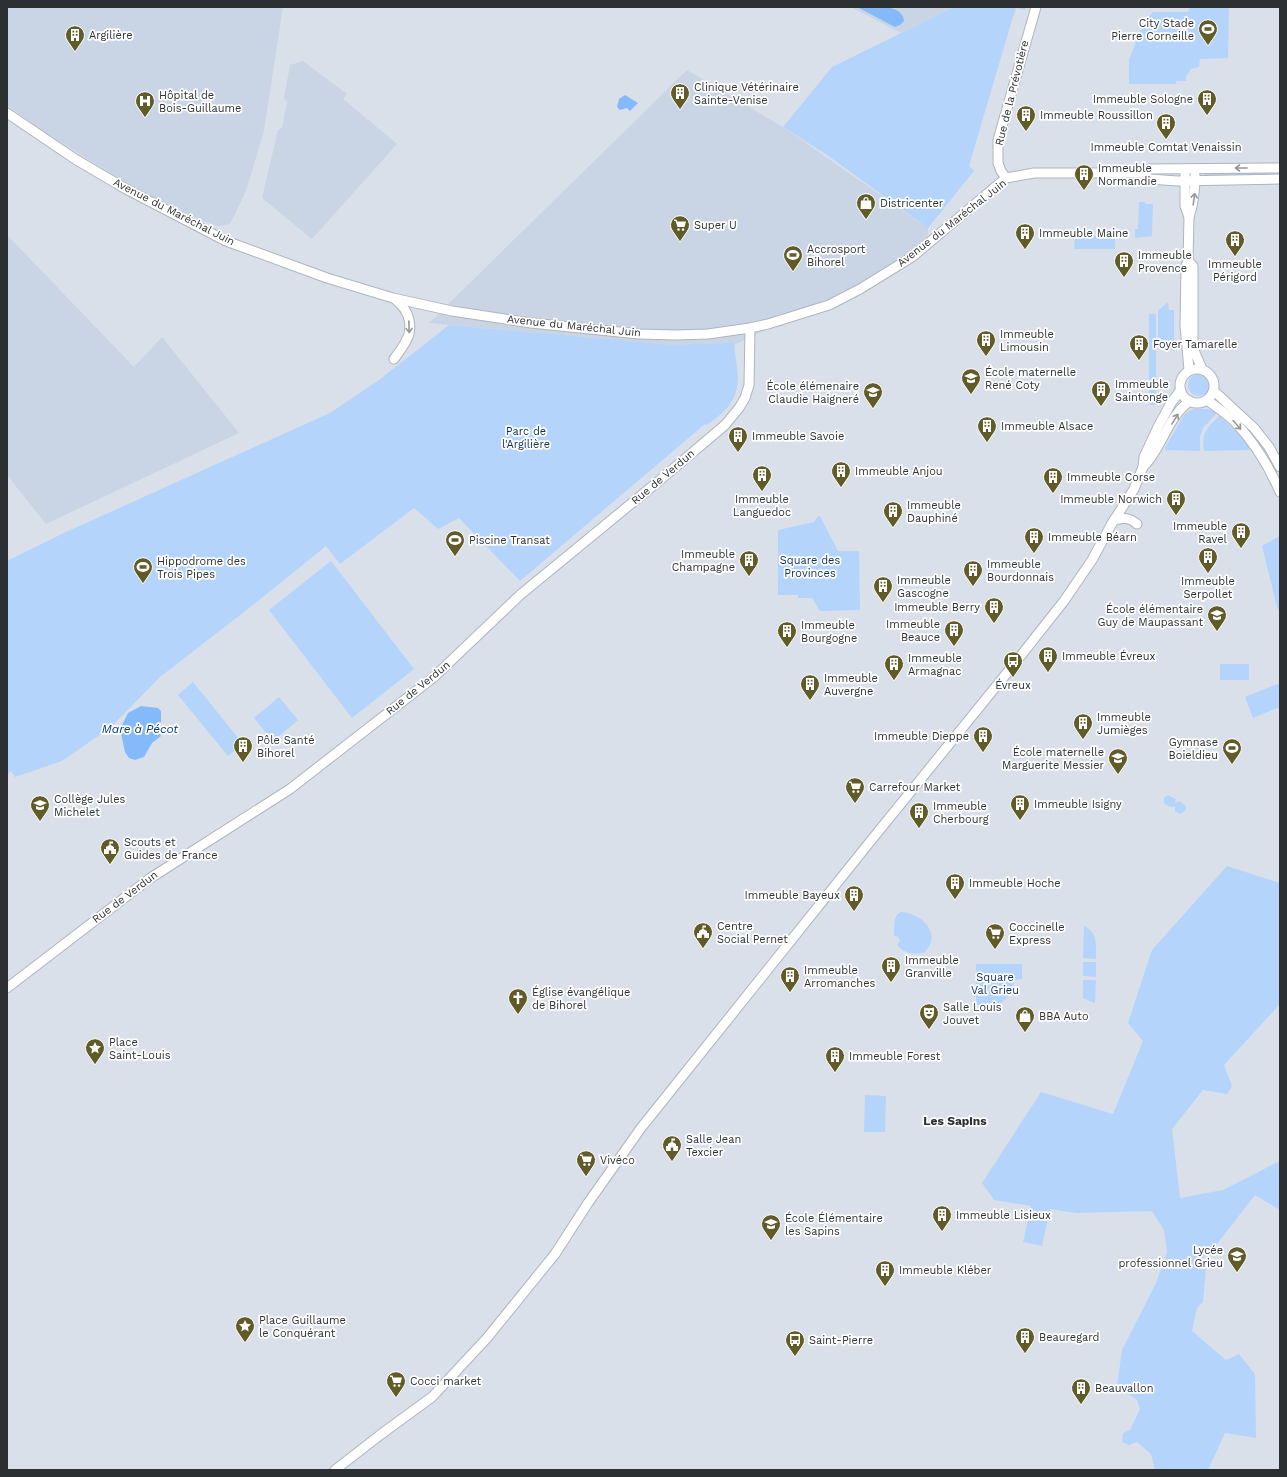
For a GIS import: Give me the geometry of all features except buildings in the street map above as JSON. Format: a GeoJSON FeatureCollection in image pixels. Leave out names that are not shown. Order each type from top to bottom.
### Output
{"type":"FeatureCollection","features":[{"type":"Feature","properties":{"kind":"street","name":"Rue de la Prévotière"},"geometry":{"type":"LineString","coordinates":[[1006,178],[998,163],[998,140],[1036,7]]}},
{"type":"Feature","properties":{"kind":"street","name":"Avenue du Maréchal Juin"},"geometry":{"type":"LineString","coordinates":[[7,113],[74,159],[126,189],[226,241],[327,278],[393,298],[452,311],[494,318],[603,331],[676,335],[708,334],[750,328],[829,305],[890,272],[922,249],[1006,178],[1034,173],[1142,173],[1150,169],[1280,168]]}},
{"type":"Feature","properties":{"kind":"street"},"geometry":{"type":"LineString","coordinates":[[1189,370],[1186,325],[1186,266],[1188,261],[1189,217],[1193,207],[1195,180],[1190,169]]}},
{"type":"Feature","properties":{"kind":"street"},"geometry":{"type":"LineString","coordinates":[[1189,217],[1185,206],[1185,181],[1190,169]]}},
{"type":"Feature","properties":{"kind":"street","name":"Avenue du Maréchal Juin"},"geometry":{"type":"LineString","coordinates":[[1142,173],[1150,179],[1185,181],[1280,179]]}},
{"type":"Feature","properties":{"kind":"street"},"geometry":{"type":"LineString","coordinates":[[1188,261],[1192,266],[1193,341],[1195,353],[1202,369]]}},
{"type":"Feature","properties":{"kind":"street"},"geometry":{"type":"LineString","coordinates":[[393,298],[402,305],[406,311],[410,323],[409,335],[394,359]]}},
{"type":"Feature","properties":{"kind":"street","name":"Rue de Verdun"},"geometry":{"type":"LineString","coordinates":[[7,988],[149,878],[290,789],[422,686],[520,595],[725,425],[745,398],[749,384],[750,328]]}},
{"type":"Feature","properties":{"kind":"street"},"geometry":{"type":"LineString","coordinates":[[335,1470],[432,1397],[487,1338],[555,1254],[588,1203],[641,1128],[869,843],[1012,668],[1064,601],[1092,560],[1114,520],[1134,489],[1143,467],[1144,457],[1171,403],[1180,391],[1182,378],[1189,370],[1202,369],[1210,374],[1213,379],[1214,391],[1207,400],[1200,403],[1190,401],[1185,398],[1180,391]]}},
{"type":"Feature","properties":{"kind":"street"},"geometry":{"type":"LineString","coordinates":[[1214,391],[1254,428],[1269,447],[1280,467]]}},
{"type":"Feature","properties":{"kind":"street"},"geometry":{"type":"LineString","coordinates":[[1207,400],[1234,422],[1254,445],[1273,476],[1280,492]]}},
{"type":"Feature","properties":{"kind":"street"},"geometry":{"type":"LineString","coordinates":[[1143,467],[1151,460],[1177,414],[1190,401]]}},
{"type":"Feature","properties":{"kind":"street"},"geometry":{"type":"LineString","coordinates":[[1114,520],[1124,518],[1130,519],[1137,524]]}},
{"type":"Feature","properties":{"kind":"shaded area","name":"Hôpital de Bois-Guillaume"},"geometry":{"type":"Polygon","coordinates":[[[7,7],[283,7],[264,131],[246,191],[230,224],[218,226],[195,218],[123,181],[44,132],[7,105],[7,7]]]}},
{"type":"Feature","properties":{"kind":"shaded area"},"geometry":{"type":"Polygon","coordinates":[[[851,7],[954,7],[901,33],[851,7]]]}},
{"type":"Feature","properties":{"kind":"shaded area"},"geometry":{"type":"Polygon","coordinates":[[[303,61],[347,94],[343,99],[397,144],[312,239],[262,198],[278,130],[282,128],[287,102],[284,98],[290,65],[303,61]]]}},
{"type":"Feature","properties":{"kind":"shaded area"},"geometry":{"type":"Polygon","coordinates":[[[687,70],[783,127],[928,228],[927,251],[724,350],[429,323],[687,70]]]}},
{"type":"Feature","properties":{"kind":"shaded area"},"geometry":{"type":"Polygon","coordinates":[[[7,235],[134,367],[162,337],[239,433],[46,524],[7,475],[7,235]]]}},
{"type":"Feature","properties":{"kind":"green space"},"geometry":{"type":"Polygon","coordinates":[[[954,7],[1026,7],[1025,10],[1016,8],[1012,20],[969,166],[974,171],[928,228],[827,155],[783,127],[832,67],[954,7]]]}},
{"type":"Feature","properties":{"kind":"green space"},"geometry":{"type":"Polygon","coordinates":[[[1190,7],[1229,7],[1228,58],[1200,59],[1199,67],[1191,69],[1186,76],[1186,81],[1176,81],[1176,84],[1129,84],[1129,60],[1140,31],[1153,12],[1188,12],[1190,7]]]}},
{"type":"Feature","properties":{"kind":"green space"},"geometry":{"type":"Polygon","coordinates":[[[1280,171],[1280,174],[1265,176],[1205,176],[1205,172],[1280,171]]]}},
{"type":"Feature","properties":{"kind":"green space"},"geometry":{"type":"Polygon","coordinates":[[[1139,202],[1153,204],[1152,236],[1135,238],[1135,229],[1138,229],[1139,202]]]}},
{"type":"Feature","properties":{"kind":"green space"},"geometry":{"type":"Polygon","coordinates":[[[1075,236],[1115,236],[1115,249],[1074,249],[1075,236]]]}},
{"type":"Feature","properties":{"kind":"green space"},"geometry":{"type":"Polygon","coordinates":[[[1168,302],[1169,310],[1174,310],[1174,351],[1160,345],[1158,342],[1158,311],[1168,302]]]}},
{"type":"Feature","properties":{"kind":"green space"},"geometry":{"type":"Polygon","coordinates":[[[1149,314],[1156,314],[1156,405],[1149,405],[1149,314]]]}},
{"type":"Feature","properties":{"kind":"green space","name":"Parc de l'Argilière"},"geometry":{"type":"Polygon","coordinates":[[[449,325],[673,345],[734,343],[738,376],[736,392],[728,407],[723,412],[707,425],[705,424],[520,581],[459,518],[438,529],[414,508],[340,564],[326,546],[160,677],[111,727],[62,761],[15,777],[11,771],[7,775],[7,561],[66,532],[330,413],[379,380],[449,325]]]}},
{"type":"Feature","properties":{"kind":"green space"},"geometry":{"type":"Polygon","coordinates":[[[1195,374],[1203,374],[1210,381],[1210,389],[1203,396],[1195,396],[1188,389],[1188,381],[1195,374]]]}},
{"type":"Feature","properties":{"kind":"green space"},"geometry":{"type":"Polygon","coordinates":[[[1194,409],[1208,409],[1217,413],[1203,428],[1200,437],[1200,451],[1165,450],[1184,415],[1194,409]]]}},
{"type":"Feature","properties":{"kind":"green space"},"geometry":{"type":"Polygon","coordinates":[[[1219,416],[1243,439],[1252,450],[1204,451],[1204,435],[1211,424],[1219,416]]]}},
{"type":"Feature","properties":{"kind":"green space","name":"Square des Provinces"},"geometry":{"type":"Polygon","coordinates":[[[818,516],[820,516],[838,551],[859,551],[860,610],[820,611],[812,598],[798,598],[798,595],[778,595],[778,530],[814,522],[818,516]]]}},
{"type":"Feature","properties":{"kind":"green space"},"geometry":{"type":"Polygon","coordinates":[[[1280,536],[1280,612],[1277,607],[1262,546],[1280,536]]]}},
{"type":"Feature","properties":{"kind":"green space"},"geometry":{"type":"Polygon","coordinates":[[[331,561],[414,669],[352,718],[269,610],[331,561]]]}},
{"type":"Feature","properties":{"kind":"green space"},"geometry":{"type":"Polygon","coordinates":[[[1220,664],[1249,664],[1249,680],[1220,680],[1220,664]]]}},
{"type":"Feature","properties":{"kind":"green space"},"geometry":{"type":"Polygon","coordinates":[[[193,682],[243,744],[228,756],[178,695],[193,682]]]}},
{"type":"Feature","properties":{"kind":"green space"},"geometry":{"type":"Polygon","coordinates":[[[1280,683],[1280,707],[1253,718],[1245,697],[1280,683]]]}},
{"type":"Feature","properties":{"kind":"green space"},"geometry":{"type":"Polygon","coordinates":[[[279,697],[298,720],[273,741],[254,718],[279,697]]]}},
{"type":"Feature","properties":{"kind":"green space"},"geometry":{"type":"Polygon","coordinates":[[[1168,795],[1176,799],[1175,803],[1179,801],[1185,805],[1186,810],[1180,814],[1175,811],[1175,806],[1170,807],[1164,803],[1164,798],[1168,795]]]}},
{"type":"Feature","properties":{"kind":"green space"},"geometry":{"type":"Polygon","coordinates":[[[1227,866],[1280,883],[1280,1004],[1224,1065],[1232,1086],[1227,1094],[1203,1090],[1172,1129],[1180,1198],[1223,1190],[1280,1161],[1280,1210],[1255,1195],[1210,1253],[1204,1256],[1201,1265],[1206,1268],[1203,1302],[1197,1308],[1192,1331],[1226,1360],[1239,1354],[1255,1374],[1256,1438],[1225,1433],[1208,1470],[1155,1470],[1151,1454],[1137,1442],[1129,1445],[1122,1442],[1123,1433],[1130,1430],[1140,1409],[1137,1400],[1117,1386],[1122,1350],[1156,1283],[1167,1252],[1164,1230],[1152,1211],[1076,1213],[1050,1209],[1042,1246],[1023,1242],[1031,1206],[994,1200],[982,1183],[1041,1092],[1113,1114],[1143,1041],[1128,1023],[1152,950],[1227,866]]]}},
{"type":"Feature","properties":{"kind":"green space"},"geometry":{"type":"Polygon","coordinates":[[[901,912],[916,916],[927,925],[931,931],[932,938],[930,945],[925,952],[906,952],[897,945],[900,941],[898,937],[894,936],[894,922],[896,916],[901,912]]]}},
{"type":"Feature","properties":{"kind":"green space"},"geometry":{"type":"Polygon","coordinates":[[[1084,926],[1092,932],[1094,936],[1096,944],[1096,959],[1083,958],[1084,926]]]}},
{"type":"Feature","properties":{"kind":"green space"},"geometry":{"type":"Polygon","coordinates":[[[1083,962],[1096,962],[1096,977],[1083,976],[1083,962]]]}},
{"type":"Feature","properties":{"kind":"green space","name":"Square Val Grieu"},"geometry":{"type":"Polygon","coordinates":[[[976,964],[1022,964],[1022,979],[1014,980],[1013,988],[1010,994],[999,1005],[976,1005],[976,964]]]}},
{"type":"Feature","properties":{"kind":"green space"},"geometry":{"type":"Polygon","coordinates":[[[1083,980],[1096,980],[1095,1003],[1083,998],[1083,980]]]}},
{"type":"Feature","properties":{"kind":"green space"},"geometry":{"type":"Polygon","coordinates":[[[865,1095],[886,1096],[885,1132],[864,1132],[865,1095]]]}},
{"type":"Feature","properties":{"kind":"water"},"geometry":{"type":"Polygon","coordinates":[[[857,7],[885,7],[892,9],[898,11],[902,15],[904,21],[895,27],[857,7]]]}},
{"type":"Feature","properties":{"kind":"water"},"geometry":{"type":"Polygon","coordinates":[[[625,95],[638,103],[630,111],[627,108],[620,110],[617,107],[619,99],[625,95]]]}},
{"type":"Feature","properties":{"kind":"water","name":"Mare à Pécot"},"geometry":{"type":"Polygon","coordinates":[[[141,706],[158,708],[161,711],[159,731],[161,736],[152,743],[144,757],[135,760],[129,758],[125,752],[120,729],[128,713],[141,706]]]}},
{"type":"Feature","properties":{"kind":"place","name":"City Stade Pierre Corneille"},"geometry":{"type":"Point","coordinates":[1208,46]}},
{"type":"Feature","properties":{"kind":"place","name":"Argilière"},"geometry":{"type":"Point","coordinates":[75,52]}},
{"type":"Feature","properties":{"kind":"place","name":"Clinique Vétérinaire Sainte-Venise"},"geometry":{"type":"Point","coordinates":[680,110]}},
{"type":"Feature","properties":{"kind":"place","name":"Immeuble Sologne"},"geometry":{"type":"Point","coordinates":[1207,116]}},
{"type":"Feature","properties":{"kind":"place","name":"Hôpital de Bois-Guillaume"},"geometry":{"type":"Point","coordinates":[145,118]}},
{"type":"Feature","properties":{"kind":"place","name":"Immeuble Roussillon"},"geometry":{"type":"Point","coordinates":[1026,132]}},
{"type":"Feature","properties":{"kind":"place","name":"Immeuble Comtat Venaissin"},"geometry":{"type":"Point","coordinates":[1166,140]}},
{"type":"Feature","properties":{"kind":"place","name":"Immeuble Normandie"},"geometry":{"type":"Point","coordinates":[1084,191]}},
{"type":"Feature","properties":{"kind":"place","name":"Districenter"},"geometry":{"type":"Point","coordinates":[866,220]}},
{"type":"Feature","properties":{"kind":"place","name":"Super U"},"geometry":{"type":"Point","coordinates":[680,242]}},
{"type":"Feature","properties":{"kind":"place","name":"Immeuble Maine"},"geometry":{"type":"Point","coordinates":[1025,250]}},
{"type":"Feature","properties":{"kind":"place","name":"Immeuble Périgord"},"geometry":{"type":"Point","coordinates":[1235,257]}},
{"type":"Feature","properties":{"kind":"place","name":"Accrosport Bihorel"},"geometry":{"type":"Point","coordinates":[793,272]}},
{"type":"Feature","properties":{"kind":"place","name":"Immeuble Provence"},"geometry":{"type":"Point","coordinates":[1124,278]}},
{"type":"Feature","properties":{"kind":"place","name":"Immeuble Limousin"},"geometry":{"type":"Point","coordinates":[986,357]}},
{"type":"Feature","properties":{"kind":"place","name":"Foyer Tamarelle"},"geometry":{"type":"Point","coordinates":[1139,361]}},
{"type":"Feature","properties":{"kind":"place","name":"École maternelle René Coty"},"geometry":{"type":"Point","coordinates":[971,395]}},
{"type":"Feature","properties":{"kind":"place","name":"Immeuble Saintonge"},"geometry":{"type":"Point","coordinates":[1101,407]}},
{"type":"Feature","properties":{"kind":"place","name":"École élémenaire Claudie Haigneré"},"geometry":{"type":"Point","coordinates":[873,409]}},
{"type":"Feature","properties":{"kind":"place","name":"Immeuble Alsace"},"geometry":{"type":"Point","coordinates":[987,443]}},
{"type":"Feature","properties":{"kind":"place","name":"Immeuble Savoie"},"geometry":{"type":"Point","coordinates":[738,453]}},
{"type":"Feature","properties":{"kind":"place","name":"Immeuble Anjou"},"geometry":{"type":"Point","coordinates":[841,488]}},
{"type":"Feature","properties":{"kind":"place","name":"Immeuble Languedoc"},"geometry":{"type":"Point","coordinates":[762,492]}},
{"type":"Feature","properties":{"kind":"place","name":"Immeuble Corse"},"geometry":{"type":"Point","coordinates":[1053,494]}},
{"type":"Feature","properties":{"kind":"place","name":"Immeuble Norwich"},"geometry":{"type":"Point","coordinates":[1176,516]}},
{"type":"Feature","properties":{"kind":"place","name":"Immeuble Dauphiné"},"geometry":{"type":"Point","coordinates":[893,528]}},
{"type":"Feature","properties":{"kind":"place","name":"Immeuble Ravel"},"geometry":{"type":"Point","coordinates":[1241,549]}},
{"type":"Feature","properties":{"kind":"place","name":"Immeuble Béarn"},"geometry":{"type":"Point","coordinates":[1034,554]}},
{"type":"Feature","properties":{"kind":"place","name":"Piscine Transat"},"geometry":{"type":"Point","coordinates":[455,557]}},
{"type":"Feature","properties":{"kind":"place","name":"Immeuble Serpollet"},"geometry":{"type":"Point","coordinates":[1208,574]}},
{"type":"Feature","properties":{"kind":"place","name":"Immeuble Champagne"},"geometry":{"type":"Point","coordinates":[749,577]}},
{"type":"Feature","properties":{"kind":"place","name":"Hippodrome des Trois Pipes"},"geometry":{"type":"Point","coordinates":[143,584]}},
{"type":"Feature","properties":{"kind":"place","name":"Immeuble Bourdonnais"},"geometry":{"type":"Point","coordinates":[973,587]}},
{"type":"Feature","properties":{"kind":"place","name":"Immeuble Gascogne"},"geometry":{"type":"Point","coordinates":[883,603]}},
{"type":"Feature","properties":{"kind":"place","name":"Immeuble Berry"},"geometry":{"type":"Point","coordinates":[994,624]}},
{"type":"Feature","properties":{"kind":"place","name":"École élémentaire Guy de Maupassant"},"geometry":{"type":"Point","coordinates":[1217,632]}},
{"type":"Feature","properties":{"kind":"place","name":"Immeuble Beauce"},"geometry":{"type":"Point","coordinates":[954,647]}},
{"type":"Feature","properties":{"kind":"place","name":"Immeuble Bourgogne"},"geometry":{"type":"Point","coordinates":[787,648]}},
{"type":"Feature","properties":{"kind":"place","name":"Immeuble Évreux"},"geometry":{"type":"Point","coordinates":[1048,673]}},
{"type":"Feature","properties":{"kind":"place","name":"Évreux"},"geometry":{"type":"Point","coordinates":[1013,678]}},
{"type":"Feature","properties":{"kind":"place","name":"Immeuble Armagnac"},"geometry":{"type":"Point","coordinates":[894,681]}},
{"type":"Feature","properties":{"kind":"place","name":"Immeuble Auvergne"},"geometry":{"type":"Point","coordinates":[810,701]}},
{"type":"Feature","properties":{"kind":"place","name":"Immeuble Jumièges"},"geometry":{"type":"Point","coordinates":[1083,740]}},
{"type":"Feature","properties":{"kind":"place","name":"Immeuble Dieppe"},"geometry":{"type":"Point","coordinates":[983,753]}},
{"type":"Feature","properties":{"kind":"place","name":"Pôle Santé Bihorel"},"geometry":{"type":"Point","coordinates":[243,763]}},
{"type":"Feature","properties":{"kind":"place","name":"Gymnase Boieldieu"},"geometry":{"type":"Point","coordinates":[1232,765]}},
{"type":"Feature","properties":{"kind":"place","name":"École maternelle Marguerite Messier"},"geometry":{"type":"Point","coordinates":[1118,775]}},
{"type":"Feature","properties":{"kind":"place","name":"Carrefour Market"},"geometry":{"type":"Point","coordinates":[855,804]}},
{"type":"Feature","properties":{"kind":"place","name":"Immeuble Isigny"},"geometry":{"type":"Point","coordinates":[1020,821]}},
{"type":"Feature","properties":{"kind":"place","name":"Collège Jules Michelet"},"geometry":{"type":"Point","coordinates":[40,822]}},
{"type":"Feature","properties":{"kind":"place","name":"Immeuble Cherbourg"},"geometry":{"type":"Point","coordinates":[919,829]}},
{"type":"Feature","properties":{"kind":"place","name":"Scouts et Guides de France"},"geometry":{"type":"Point","coordinates":[110,865]}},
{"type":"Feature","properties":{"kind":"place","name":"Immeuble Hoche"},"geometry":{"type":"Point","coordinates":[955,900]}},
{"type":"Feature","properties":{"kind":"place","name":"Immeuble Bayeux"},"geometry":{"type":"Point","coordinates":[854,912]}},
{"type":"Feature","properties":{"kind":"place","name":"Centre Social Pernet"},"geometry":{"type":"Point","coordinates":[703,949]}},
{"type":"Feature","properties":{"kind":"place","name":"Coccinelle Express"},"geometry":{"type":"Point","coordinates":[995,950]}},
{"type":"Feature","properties":{"kind":"place","name":"Immeuble Granville"},"geometry":{"type":"Point","coordinates":[891,983]}},
{"type":"Feature","properties":{"kind":"place","name":"Immeuble Arromanches"},"geometry":{"type":"Point","coordinates":[790,993]}},
{"type":"Feature","properties":{"kind":"place","name":"Église évangélique de Bihorel"},"geometry":{"type":"Point","coordinates":[518,1015]}},
{"type":"Feature","properties":{"kind":"place","name":"Salle Louis Jouvet"},"geometry":{"type":"Point","coordinates":[929,1030]}},
{"type":"Feature","properties":{"kind":"place","name":"BBA Auto"},"geometry":{"type":"Point","coordinates":[1025,1033]}},
{"type":"Feature","properties":{"kind":"place","name":"Place Saint-Louis"},"geometry":{"type":"Point","coordinates":[95,1065]}},
{"type":"Feature","properties":{"kind":"place","name":"Immeuble Forest"},"geometry":{"type":"Point","coordinates":[835,1073]}},
{"type":"Feature","properties":{"kind":"place","name":"Salle Jean Texcier"},"geometry":{"type":"Point","coordinates":[672,1162]}},
{"type":"Feature","properties":{"kind":"place","name":"Vivéco"},"geometry":{"type":"Point","coordinates":[586,1177]}},
{"type":"Feature","properties":{"kind":"place","name":"Immeuble Lisieux"},"geometry":{"type":"Point","coordinates":[942,1232]}},
{"type":"Feature","properties":{"kind":"place","name":"École Élémentaire les Sapins"},"geometry":{"type":"Point","coordinates":[771,1241]}},
{"type":"Feature","properties":{"kind":"place","name":"Lycée professionnel Grieu"},"geometry":{"type":"Point","coordinates":[1237,1273]}},
{"type":"Feature","properties":{"kind":"place","name":"Immeuble Kléber"},"geometry":{"type":"Point","coordinates":[885,1287]}},
{"type":"Feature","properties":{"kind":"place","name":"Place Guillaume le Conquérant"},"geometry":{"type":"Point","coordinates":[245,1343]}},
{"type":"Feature","properties":{"kind":"place","name":"Beauregard"},"geometry":{"type":"Point","coordinates":[1025,1354]}},
{"type":"Feature","properties":{"kind":"place","name":"Saint-Pierre"},"geometry":{"type":"Point","coordinates":[795,1357]}},
{"type":"Feature","properties":{"kind":"place","name":"Cocci market"},"geometry":{"type":"Point","coordinates":[396,1398]}},
{"type":"Feature","properties":{"kind":"place","name":"Beauvallon"},"geometry":{"type":"Point","coordinates":[1081,1405]}},
{"type":"Feature","properties":{"kind":"district","name":"Les Sapins"},"geometry":{"type":"Point","coordinates":[955,1121]}}]}
